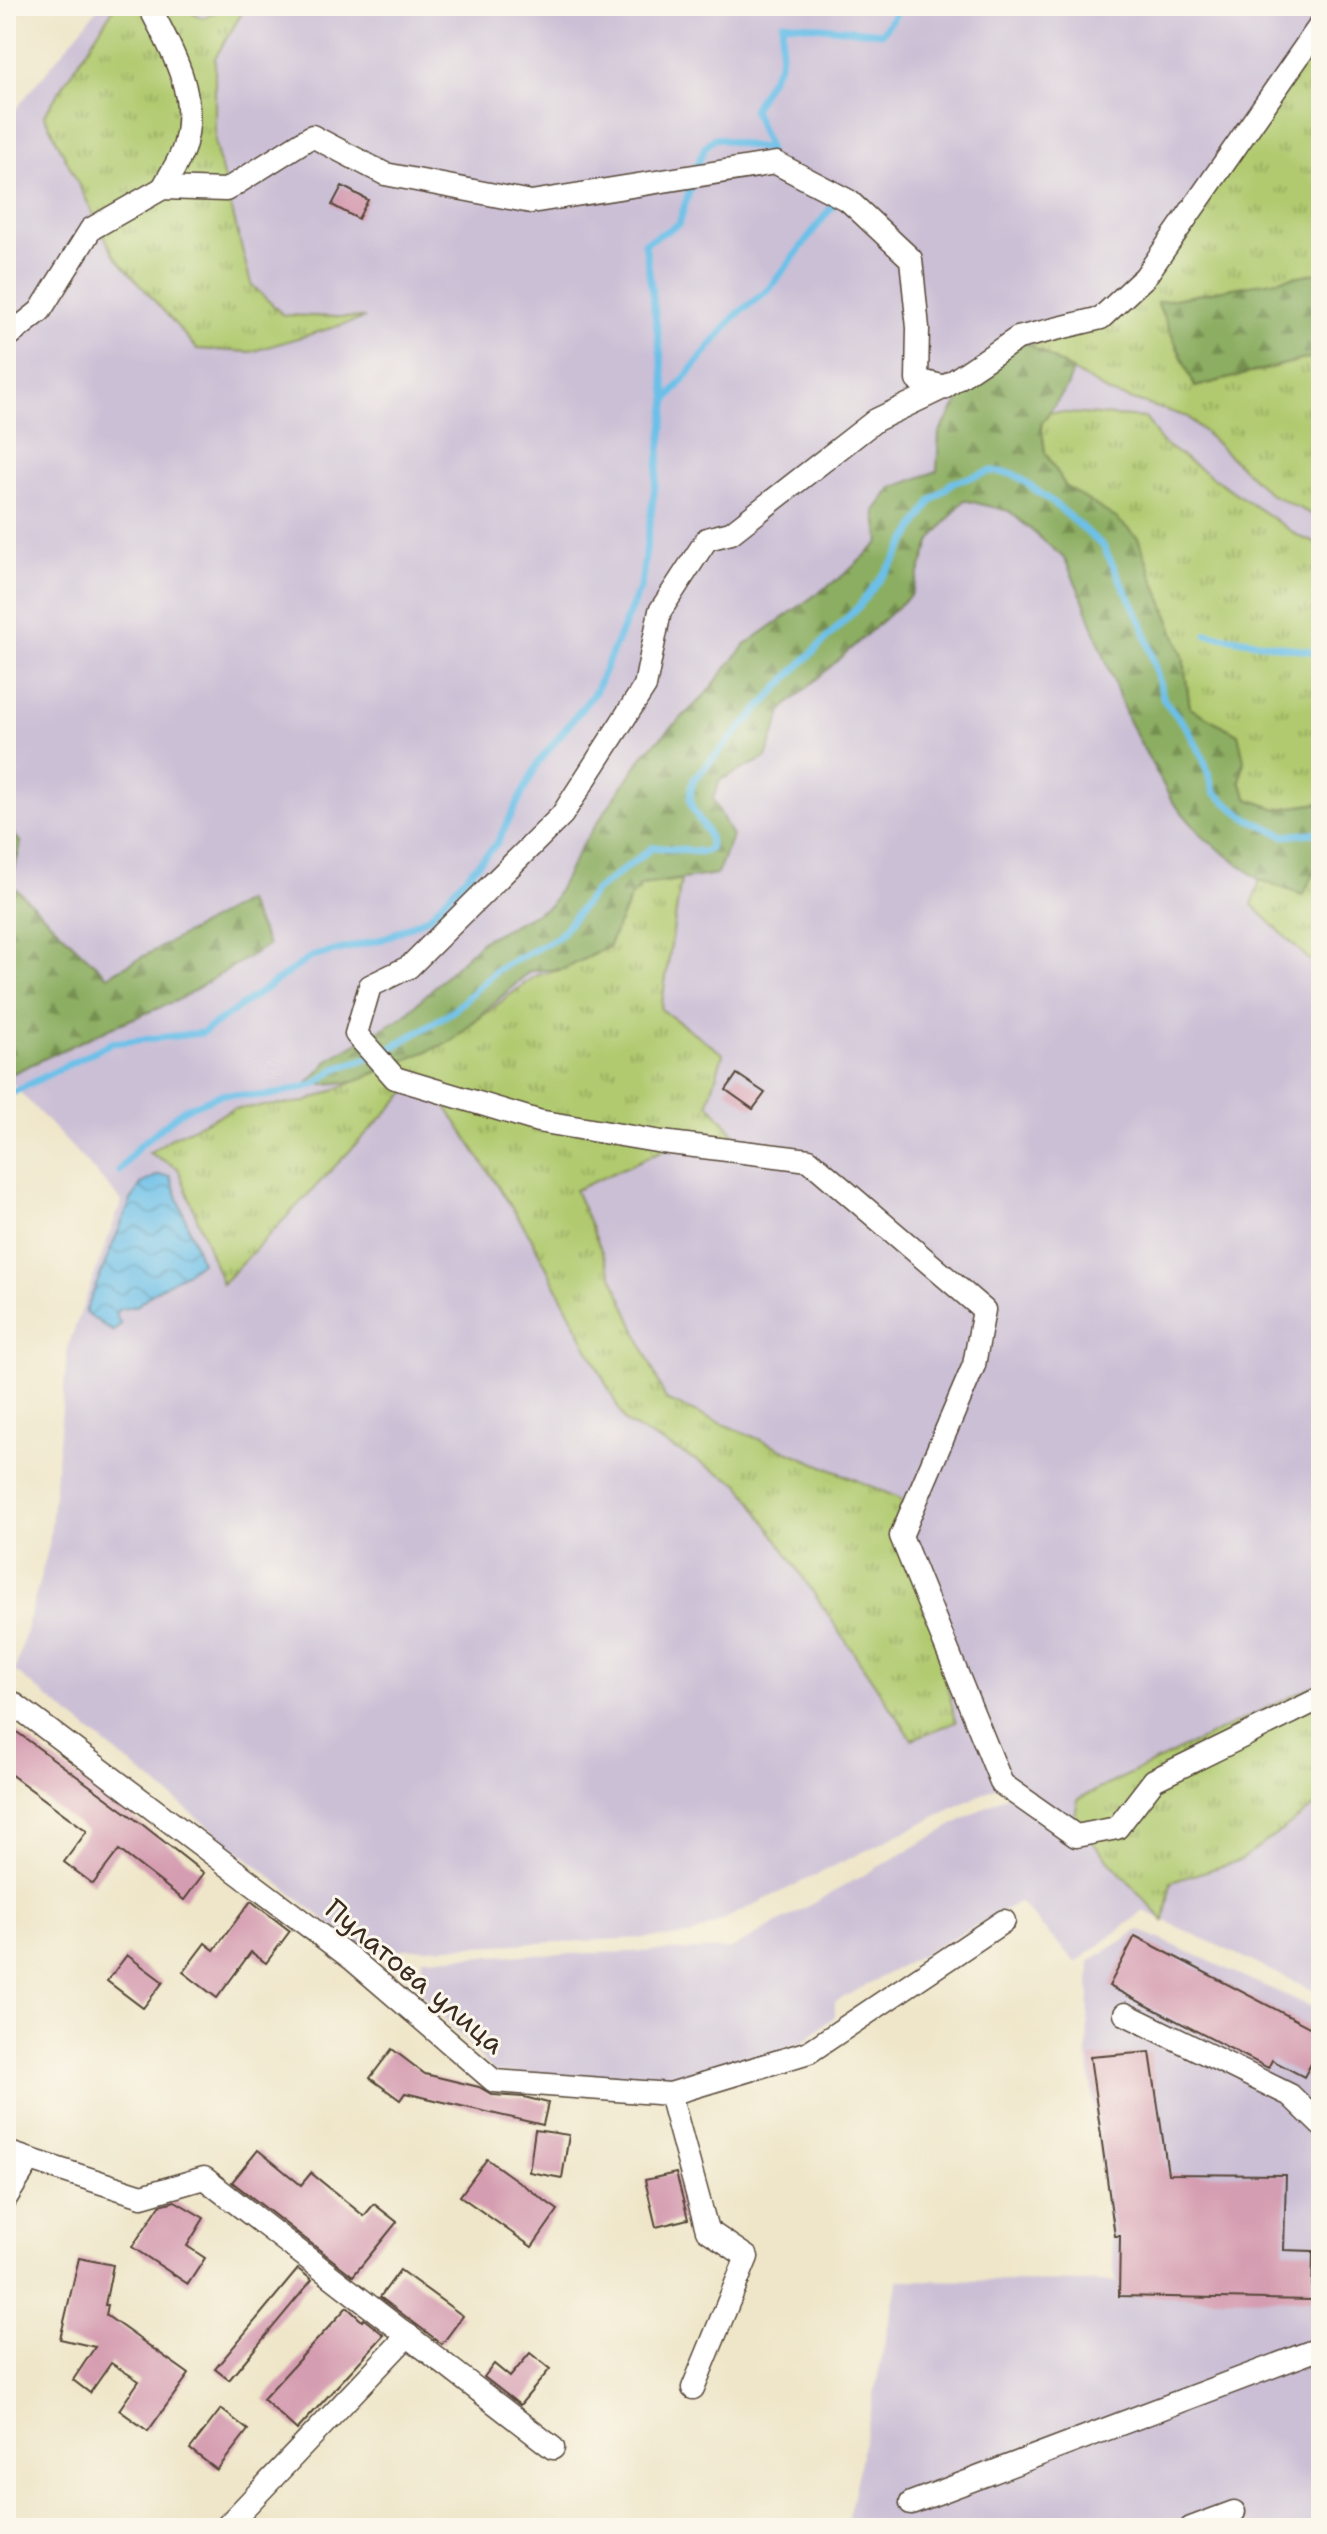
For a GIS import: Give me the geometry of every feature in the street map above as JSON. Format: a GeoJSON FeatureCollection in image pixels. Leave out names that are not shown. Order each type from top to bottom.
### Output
{"type":"FeatureCollection","features":[{"type":"Feature","properties":{"kind":"street"},"geometry":{"type":"LineString","coordinates":[[149,6],[179,66],[189,102],[185,145],[163,188]]}},
{"type":"Feature","properties":{"kind":"street"},"geometry":{"type":"LineString","coordinates":[[1321,24],[1145,277],[1101,318],[1018,338],[945,387],[876,420],[731,533],[707,539],[660,611],[645,686],[562,815],[409,967],[370,986],[356,1034],[395,1078],[538,1121],[662,1142],[809,1160],[984,1310],[974,1365],[901,1536],[1002,1784],[1076,1836],[1117,1828],[1154,1780],[1321,1698]]}},
{"type":"Feature","properties":{"kind":"street"},"geometry":{"type":"LineString","coordinates":[[6,338],[40,311],[91,229],[163,188],[226,190],[312,136],[385,174],[531,202],[776,163],[849,201],[911,259],[918,328],[917,380],[945,387]]}},
{"type":"Feature","properties":{"kind":"street","name":"Пулатова улица"},"geometry":{"type":"LineString","coordinates":[[6,1698],[352,1959],[494,2081],[670,2094],[809,2052],[1004,1921]]}},
{"type":"Feature","properties":{"kind":"street"},"geometry":{"type":"LineString","coordinates":[[1125,2014],[1290,2095],[1321,2125]]}},
{"type":"Feature","properties":{"kind":"street"},"geometry":{"type":"LineString","coordinates":[[670,2094],[707,2230],[747,2257],[693,2388]]}},
{"type":"Feature","properties":{"kind":"street"},"geometry":{"type":"LineString","coordinates":[[6,2152],[142,2196],[204,2178],[553,2448]]}},
{"type":"Feature","properties":{"kind":"street"},"geometry":{"type":"LineString","coordinates":[[6,2198],[30,2160]]}},
{"type":"Feature","properties":{"kind":"street"},"geometry":{"type":"LineString","coordinates":[[225,2528],[408,2335]]}},
{"type":"Feature","properties":{"kind":"street"},"geometry":{"type":"LineString","coordinates":[[911,2503],[1321,2348]]}},
{"type":"Feature","properties":{"kind":"street"},"geometry":{"type":"LineString","coordinates":[[1191,2528],[1234,2512]]}},
{"type":"Feature","properties":{"kind":"shaded area"},"geometry":{"type":"Polygon","coordinates":[[[100,6],[1321,6],[1321,1994],[1144,1911],[1076,1963],[1019,1902],[835,2002],[835,2016],[802,2043],[670,2085],[494,2072],[423,1995],[422,1958],[731,1949],[1016,1790],[1007,1782],[690,1936],[363,1951],[15,1671],[49,1546],[68,1346],[122,1201],[6,1077],[6,121],[100,6]]]}},
{"type":"Feature","properties":{"kind":"shaded area"},"geometry":{"type":"Polygon","coordinates":[[[1139,1930],[1321,2011],[1321,2528],[846,2528],[898,2280],[1116,2282],[1087,2054],[1090,1961],[1139,1930]]]}},
{"type":"Feature","properties":{"kind":"green space"},"geometry":{"type":"Polygon","coordinates":[[[115,6],[182,6],[202,18],[229,6],[246,6],[215,58],[215,145],[251,284],[283,315],[365,318],[251,352],[197,349],[114,255],[44,115],[115,6]]]}},
{"type":"Feature","properties":{"kind":"green space"},"geometry":{"type":"Polygon","coordinates":[[[1321,31],[1321,272],[1158,302],[1195,387],[1321,355],[1321,519],[1270,494],[1188,417],[1110,393],[1029,345],[1110,324],[1321,31]]]}},
{"type":"Feature","properties":{"kind":"green space"},"geometry":{"type":"Polygon","coordinates":[[[1321,272],[1321,355],[1195,387],[1157,302],[1321,272]]]}},
{"type":"Feature","properties":{"kind":"green space"},"geometry":{"type":"Polygon","coordinates":[[[1025,342],[1073,371],[1067,387],[1041,424],[1045,452],[1066,487],[1116,518],[1138,538],[1183,656],[1190,708],[1238,734],[1244,760],[1240,782],[1248,799],[1277,809],[1321,803],[1321,861],[1303,895],[1260,880],[1203,837],[1172,801],[1128,720],[1065,559],[1009,511],[964,500],[931,540],[911,595],[783,709],[766,758],[720,780],[713,799],[732,836],[717,874],[641,885],[630,899],[608,947],[564,969],[530,971],[452,1041],[353,1082],[306,1085],[331,1058],[404,1016],[483,940],[550,906],[582,845],[646,752],[704,696],[746,644],[845,574],[880,542],[875,511],[892,488],[937,471],[939,433],[973,378],[1025,342]]]}},
{"type":"Feature","properties":{"kind":"green space"},"geometry":{"type":"Polygon","coordinates":[[[1050,412],[1146,418],[1161,442],[1300,537],[1321,545],[1321,803],[1277,809],[1245,801],[1240,782],[1244,760],[1190,709],[1183,656],[1138,538],[1066,487],[1045,452],[1041,424],[1050,412]]]}},
{"type":"Feature","properties":{"kind":"green space"},"geometry":{"type":"Polygon","coordinates":[[[6,825],[21,843],[11,884],[107,976],[246,901],[268,945],[178,1000],[7,1076],[6,825]]]}},
{"type":"Feature","properties":{"kind":"green space"},"geometry":{"type":"Polygon","coordinates":[[[1321,861],[1321,971],[1252,905],[1260,880],[1303,895],[1321,861]]]}},
{"type":"Feature","properties":{"kind":"green space"},"geometry":{"type":"Polygon","coordinates":[[[681,880],[661,1009],[723,1054],[708,1103],[744,1145],[684,1141],[575,1190],[666,1400],[901,1499],[956,1722],[912,1739],[740,1484],[626,1423],[531,1237],[447,1108],[412,1086],[222,1284],[178,1168],[149,1153],[173,1137],[233,1109],[306,1102],[447,1043],[535,976],[564,969],[608,947],[630,899],[641,885],[681,880]]]}},
{"type":"Feature","properties":{"kind":"green space"},"geometry":{"type":"Polygon","coordinates":[[[1321,1682],[1321,1802],[1241,1860],[1171,1882],[1164,1921],[1074,1822],[1078,1799],[1321,1682]]]}},
{"type":"Feature","properties":{"kind":"water"},"geometry":{"type":"Polygon","coordinates":[[[158,1175],[170,1176],[201,1262],[137,1306],[117,1310],[116,1316],[121,1324],[113,1332],[85,1312],[131,1200],[141,1184],[158,1175]]]}},
{"type":"Feature","properties":{"kind":"building"},"geometry":{"type":"Polygon","coordinates":[[[342,186],[368,200],[358,219],[332,205],[342,186]]]}},
{"type":"Feature","properties":{"kind":"building"},"geometry":{"type":"Polygon","coordinates":[[[737,1074],[765,1093],[753,1109],[726,1090],[737,1074]]]}},
{"type":"Feature","properties":{"kind":"building"},"geometry":{"type":"Polygon","coordinates":[[[6,1724],[204,1873],[184,1900],[119,1850],[93,1884],[64,1862],[87,1831],[6,1771],[6,1724]]]}},
{"type":"Feature","properties":{"kind":"building"},"geometry":{"type":"Polygon","coordinates":[[[251,1901],[290,1931],[266,1963],[251,1952],[217,1998],[183,1972],[205,1943],[214,1950],[251,1901]]]}},
{"type":"Feature","properties":{"kind":"building"},"geometry":{"type":"Polygon","coordinates":[[[1135,1936],[1321,2033],[1321,2045],[1304,2077],[1272,2060],[1268,2068],[1109,1986],[1135,1936]]]}},
{"type":"Feature","properties":{"kind":"building"},"geometry":{"type":"Polygon","coordinates":[[[127,1955],[163,1982],[143,2008],[107,1981],[127,1955]]]}},
{"type":"Feature","properties":{"kind":"building"},"geometry":{"type":"Polygon","coordinates":[[[392,2049],[425,2074],[479,2087],[493,2095],[524,2097],[548,2103],[543,2125],[405,2093],[400,2100],[370,2078],[392,2049]]]}},
{"type":"Feature","properties":{"kind":"building"},"geometry":{"type":"Polygon","coordinates":[[[1150,2052],[1168,2174],[1286,2175],[1284,2250],[1313,2251],[1312,2300],[1119,2296],[1120,2236],[1115,2236],[1090,2057],[1150,2052]]]}},
{"type":"Feature","properties":{"kind":"building"},"geometry":{"type":"Polygon","coordinates":[[[535,2130],[569,2135],[562,2178],[529,2172],[535,2130]]]}},
{"type":"Feature","properties":{"kind":"building"},"geometry":{"type":"Polygon","coordinates":[[[258,2150],[301,2185],[311,2173],[364,2216],[374,2204],[397,2222],[353,2276],[232,2182],[258,2150]]]}},
{"type":"Feature","properties":{"kind":"building"},"geometry":{"type":"Polygon","coordinates":[[[487,2159],[558,2210],[532,2247],[460,2196],[487,2159]]]}},
{"type":"Feature","properties":{"kind":"building"},"geometry":{"type":"Polygon","coordinates":[[[676,2173],[688,2219],[656,2227],[645,2180],[676,2173]]]}},
{"type":"Feature","properties":{"kind":"building"},"geometry":{"type":"Polygon","coordinates":[[[175,2201],[204,2218],[187,2246],[205,2258],[188,2284],[132,2247],[160,2205],[175,2201]]]}},
{"type":"Feature","properties":{"kind":"building"},"geometry":{"type":"Polygon","coordinates":[[[79,2258],[113,2265],[106,2315],[189,2374],[148,2431],[119,2410],[139,2381],[111,2363],[90,2393],[73,2380],[95,2347],[60,2339],[79,2258]]]}},
{"type":"Feature","properties":{"kind":"building"},"geometry":{"type":"Polygon","coordinates":[[[298,2269],[312,2280],[229,2380],[215,2369],[298,2269]]]}},
{"type":"Feature","properties":{"kind":"building"},"geometry":{"type":"Polygon","coordinates":[[[400,2270],[463,2316],[442,2344],[380,2297],[400,2270]]]}},
{"type":"Feature","properties":{"kind":"building"},"geometry":{"type":"Polygon","coordinates":[[[347,2307],[384,2335],[297,2430],[263,2399],[347,2307]]]}},
{"type":"Feature","properties":{"kind":"building"},"geometry":{"type":"Polygon","coordinates":[[[530,2353],[550,2369],[520,2405],[484,2377],[494,2364],[510,2377],[530,2353]]]}},
{"type":"Feature","properties":{"kind":"building"},"geometry":{"type":"Polygon","coordinates":[[[221,2409],[248,2430],[217,2470],[190,2449],[221,2409]]]}},
{"type":"Feature","properties":{"kind":"waterway"},"geometry":{"type":"LineString","coordinates":[[695,170],[705,147],[715,138],[769,150],[753,109],[780,63],[783,23],[882,33],[901,6]]}},
{"type":"Feature","properties":{"kind":"waterway"},"geometry":{"type":"LineString","coordinates":[[6,1096],[111,1043],[202,1033],[311,957],[383,939],[429,917],[497,843],[538,763],[595,692],[641,586],[667,400],[645,243],[679,224],[692,182]]}},
{"type":"Feature","properties":{"kind":"waterway"},"geometry":{"type":"LineString","coordinates":[[667,400],[734,317],[769,289],[834,204]]}},
{"type":"Feature","properties":{"kind":"waterway"},"geometry":{"type":"LineString","coordinates":[[119,1171],[139,1146],[183,1110],[222,1094],[266,1096],[314,1085],[335,1069],[383,1053],[453,1011],[498,969],[558,937],[594,892],[653,847],[702,852],[710,849],[706,830],[691,802],[694,779],[859,606],[895,560],[931,501],[952,483],[991,471],[1014,474],[1055,504],[1103,546],[1143,625],[1164,700],[1187,728],[1204,760],[1214,792],[1243,816],[1285,836],[1321,832]]}},
{"type":"Feature","properties":{"kind":"waterway"},"geometry":{"type":"LineString","coordinates":[[1207,634],[1321,653]]}}]}
